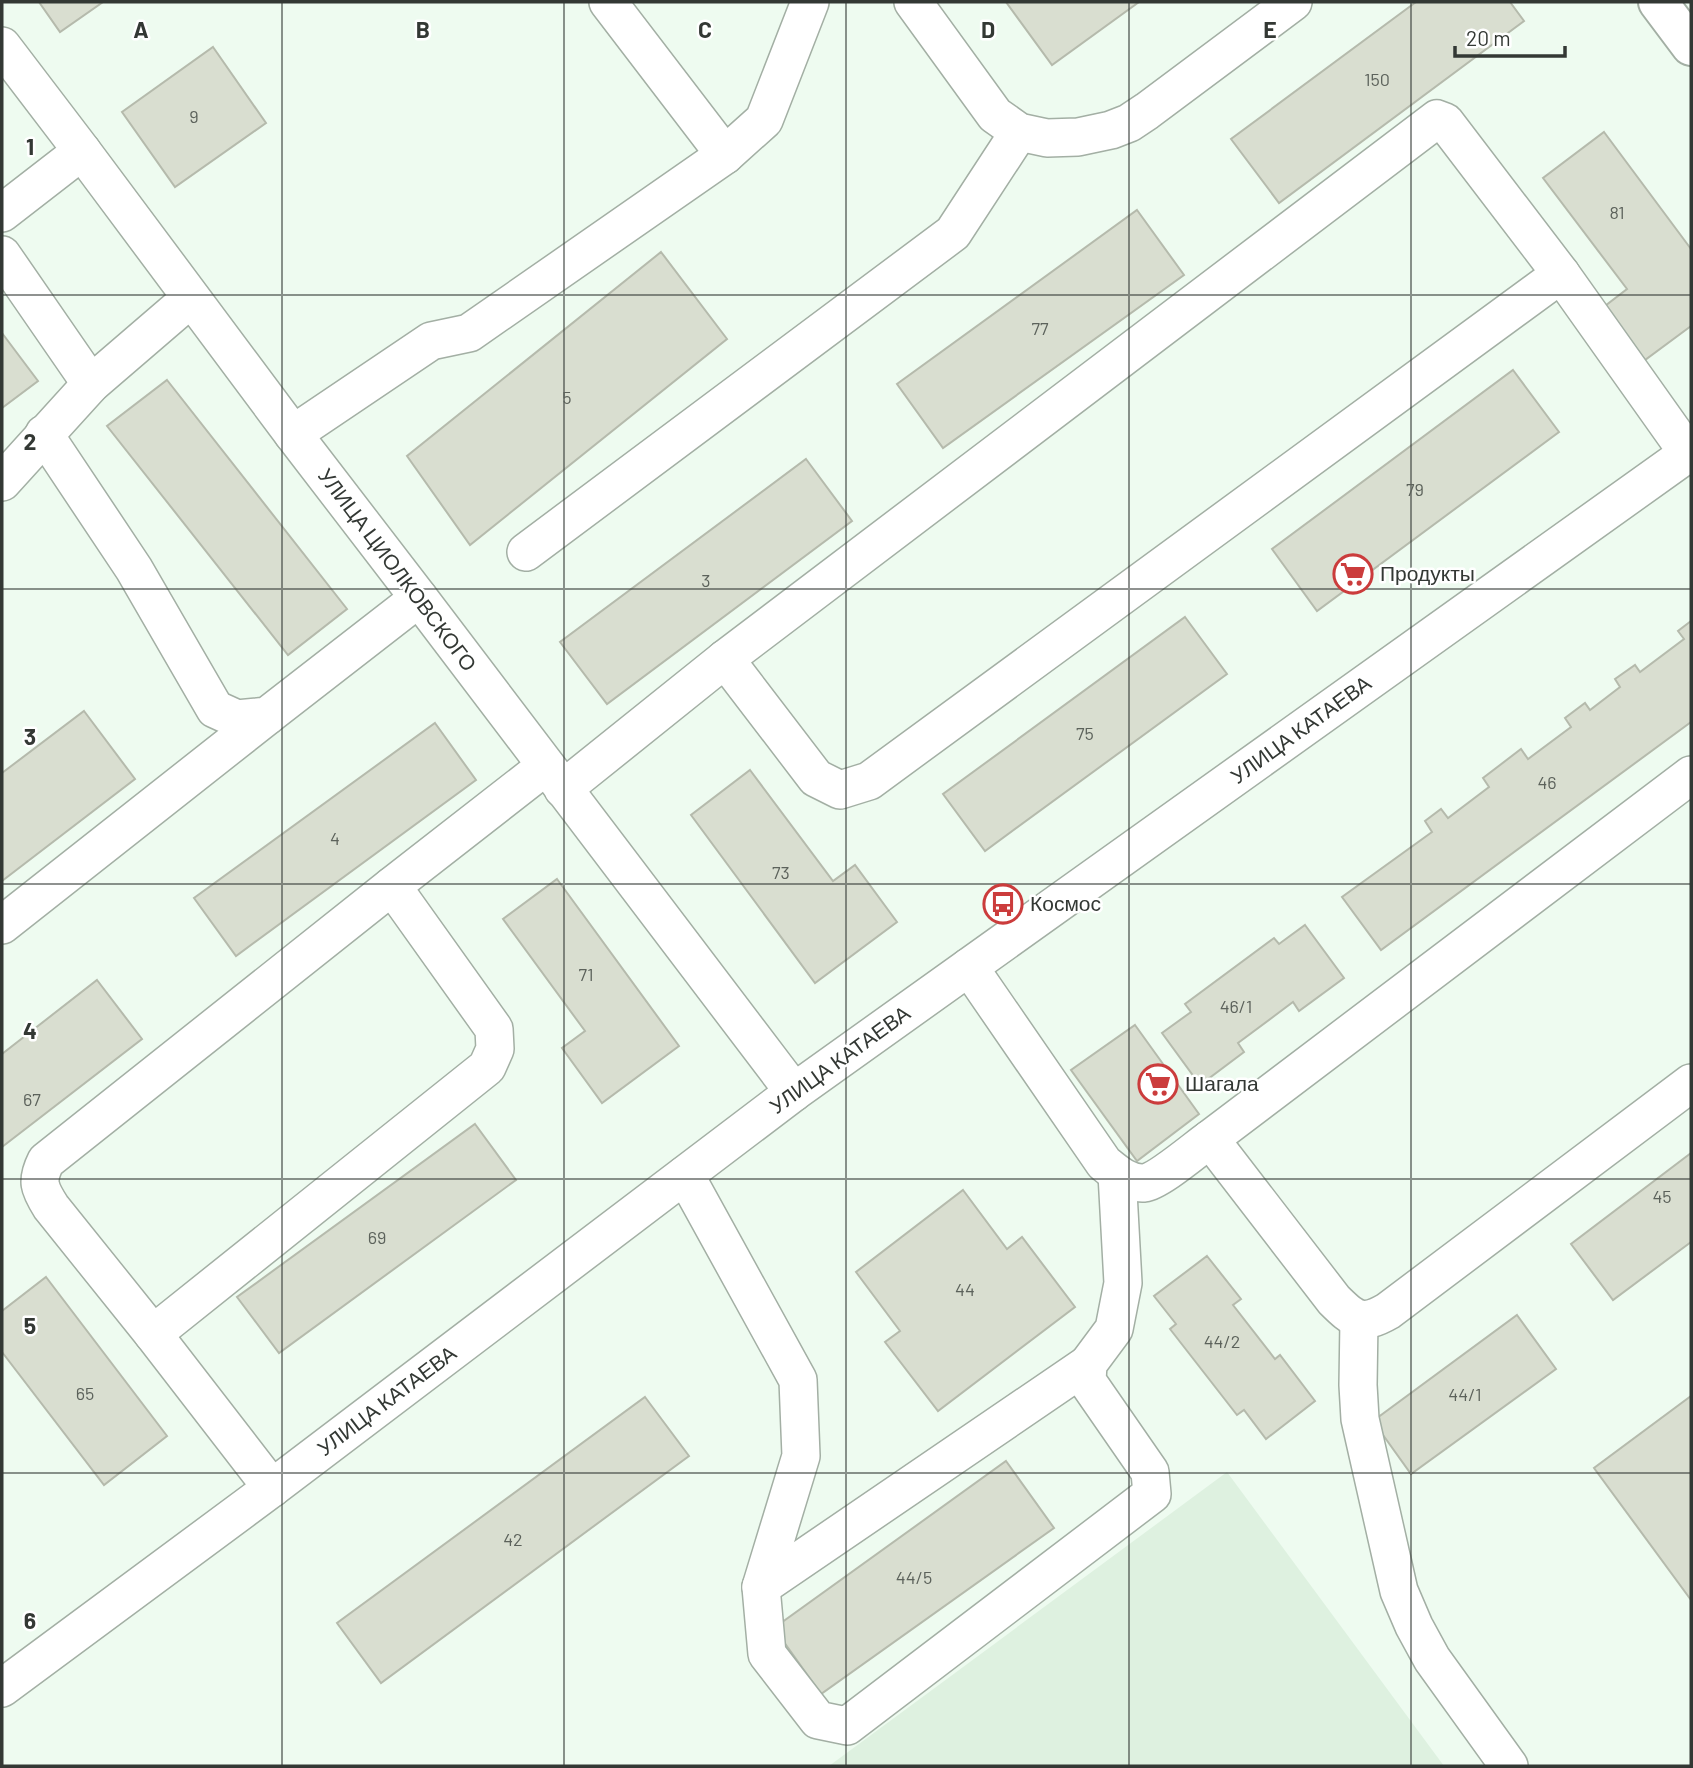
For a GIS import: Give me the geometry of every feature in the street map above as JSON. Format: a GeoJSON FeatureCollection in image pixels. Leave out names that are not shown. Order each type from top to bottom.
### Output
{"type":"FeatureCollection","features":[{"type":"Feature","properties":{"kind":"main road"},"geometry":{"type":"LineString","coordinates":[[1658,2],[1691,46]]}},
{"type":"Feature","properties":{"kind":"street"},"geometry":{"type":"LineString","coordinates":[[608,2],[725,155]]}},
{"type":"Feature","properties":{"kind":"street"},"geometry":{"type":"LineString","coordinates":[[293,435],[430,341],[468,333],[725,155],[764,120],[810,2]]}},
{"type":"Feature","properties":{"kind":"street"},"geometry":{"type":"LineString","coordinates":[[913,2],[995,115],[1019,132],[1047,138],[1078,138],[1129,123],[1293,2]]}},
{"type":"Feature","properties":{"kind":"street","name":"УЛИЦА ЦИОЛКОВСКОГО"},"geometry":{"type":"LineString","coordinates":[[2,46],[293,435],[794,1092]]}},
{"type":"Feature","properties":{"kind":"street"},"geometry":{"type":"LineString","coordinates":[[272,1488],[51,1207],[40,1190],[40,1173],[46,1161],[392,886],[725,659],[1437,119],[1445,122],[1562,274],[1690,452]]}},
{"type":"Feature","properties":{"kind":"street"},"geometry":{"type":"LineString","coordinates":[[526,552],[953,233],[1019,132]]}},
{"type":"Feature","properties":{"kind":"street"},"geometry":{"type":"LineString","coordinates":[[2,212],[82,151]]}},
{"type":"Feature","properties":{"kind":"street"},"geometry":{"type":"LineString","coordinates":[[2,255],[91,384]]}},
{"type":"Feature","properties":{"kind":"street"},"geometry":{"type":"LineString","coordinates":[[725,659],[817,778],[841,790],[869,781],[1562,274]]}},
{"type":"Feature","properties":{"kind":"street"},"geometry":{"type":"LineString","coordinates":[[2,482],[91,384],[191,298]]}},
{"type":"Feature","properties":{"kind":"street"},"geometry":{"type":"LineString","coordinates":[[44,434],[134,569],[215,709],[237,719],[267,716]]}},
{"type":"Feature","properties":{"kind":"street","name":"УЛИЦА КАТАЕВА"},"geometry":{"type":"LineString","coordinates":[[2,1688],[272,1488],[794,1092],[1690,452]]}},
{"type":"Feature","properties":{"kind":"street"},"geometry":{"type":"LineString","coordinates":[[2,925],[419,598]]}},
{"type":"Feature","properties":{"kind":"street"},"geometry":{"type":"LineString","coordinates":[[969,967],[1104,1163],[1128,1180],[1144,1182],[1155,1179],[1210,1139],[1691,775]]}},
{"type":"Feature","properties":{"kind":"street"},"geometry":{"type":"LineString","coordinates":[[153,1334],[487,1067],[495,1049],[494,1029],[392,886]]}},
{"type":"Feature","properties":{"kind":"street"},"geometry":{"type":"LineString","coordinates":[[1210,1139],[1334,1300],[1346,1313],[1359,1320],[1374,1319],[1691,1083]]}},
{"type":"Feature","properties":{"kind":"street"},"geometry":{"type":"LineString","coordinates":[[761,1587],[1088,1364],[1114,1329],[1123,1283],[1117,1174]]}},
{"type":"Feature","properties":{"kind":"street"},"geometry":{"type":"LineString","coordinates":[[685,1175],[798,1380],[801,1455],[761,1587],[767,1654],[818,1720],[847,1726],[1153,1494],[1150,1472],[1087,1381],[1088,1364]]}},
{"type":"Feature","properties":{"kind":"street"},"geometry":{"type":"LineString","coordinates":[[1359,1320],[1360,1419],[1399,1591],[1413,1626],[1432,1659],[1509,1766]]}},
{"type":"Feature","properties":{"kind":"shaded area"},"geometry":{"type":"Polygon","coordinates":[[[1227,1472],[1444,1766],[829,1766],[1227,1472]]]}},
{"type":"Feature","properties":{"kind":"building"},"geometry":{"type":"Polygon","coordinates":[[[39,2],[103,2],[60,32],[39,2]]]}},
{"type":"Feature","properties":{"kind":"building"},"geometry":{"type":"Polygon","coordinates":[[[1006,2],[1139,2],[1052,65],[1006,2]]]}},
{"type":"Feature","properties":{"kind":"building"},"geometry":{"type":"Polygon","coordinates":[[[1416,2],[1510,2],[1524,21],[1279,203],[1231,139],[1416,2]]]}},
{"type":"Feature","properties":{"kind":"building"},"geometry":{"type":"Polygon","coordinates":[[[213,47],[266,123],[175,187],[122,112],[213,47]]]}},
{"type":"Feature","properties":{"kind":"building"},"geometry":{"type":"Polygon","coordinates":[[[1604,132],[1691,249],[1691,326],[1645,360],[1605,306],[1627,289],[1543,178],[1604,132]]]}},
{"type":"Feature","properties":{"kind":"building"},"geometry":{"type":"Polygon","coordinates":[[[1137,210],[1184,275],[943,448],[897,384],[1137,210]]]}},
{"type":"Feature","properties":{"kind":"building"},"geometry":{"type":"Polygon","coordinates":[[[661,252],[727,339],[470,545],[407,456],[661,252]]]}},
{"type":"Feature","properties":{"kind":"building"},"geometry":{"type":"Polygon","coordinates":[[[2,333],[38,381],[2,408],[2,333]]]}},
{"type":"Feature","properties":{"kind":"building"},"geometry":{"type":"Polygon","coordinates":[[[1513,370],[1559,432],[1317,611],[1272,549],[1513,370]]]}},
{"type":"Feature","properties":{"kind":"building"},"geometry":{"type":"Polygon","coordinates":[[[167,380],[347,609],[288,655],[107,426],[167,380]]]}},
{"type":"Feature","properties":{"kind":"building"},"geometry":{"type":"Polygon","coordinates":[[[806,459],[852,521],[607,704],[560,642],[806,459]]]}},
{"type":"Feature","properties":{"kind":"building"},"geometry":{"type":"Polygon","coordinates":[[[1185,617],[1227,674],[985,851],[943,794],[1185,617]]]}},
{"type":"Feature","properties":{"kind":"building"},"geometry":{"type":"Polygon","coordinates":[[[1691,621],[1691,722],[1381,950],[1342,897],[1432,832],[1425,821],[1441,809],[1448,818],[1489,787],[1483,778],[1521,749],[1528,759],[1571,727],[1565,718],[1585,703],[1590,710],[1620,687],[1615,679],[1635,665],[1640,672],[1684,639],[1678,631],[1691,621]]]}},
{"type":"Feature","properties":{"kind":"building"},"geometry":{"type":"Polygon","coordinates":[[[84,711],[135,779],[2,881],[2,773],[84,711]]]}},
{"type":"Feature","properties":{"kind":"building"},"geometry":{"type":"Polygon","coordinates":[[[435,723],[476,780],[236,956],[194,898],[435,723]]]}},
{"type":"Feature","properties":{"kind":"building"},"geometry":{"type":"Polygon","coordinates":[[[750,770],[833,881],[855,865],[897,922],[815,983],[691,815],[750,770]]]}},
{"type":"Feature","properties":{"kind":"building"},"geometry":{"type":"Polygon","coordinates":[[[557,879],[679,1046],[602,1103],[562,1048],[585,1031],[503,919],[557,879]]]}},
{"type":"Feature","properties":{"kind":"building"},"geometry":{"type":"Polygon","coordinates":[[[1305,925],[1344,978],[1299,1011],[1293,1002],[1238,1043],[1244,1052],[1200,1085],[1162,1033],[1191,1012],[1185,1004],[1274,938],[1279,944],[1305,925]]]}},
{"type":"Feature","properties":{"kind":"building"},"geometry":{"type":"Polygon","coordinates":[[[97,980],[142,1039],[2,1147],[2,1054],[97,980]]]}},
{"type":"Feature","properties":{"kind":"building"},"geometry":{"type":"Polygon","coordinates":[[[1135,1025],[1199,1114],[1137,1161],[1071,1070],[1135,1025]]]}},
{"type":"Feature","properties":{"kind":"building"},"geometry":{"type":"Polygon","coordinates":[[[475,1124],[516,1180],[279,1353],[237,1297],[475,1124]]]}},
{"type":"Feature","properties":{"kind":"building"},"geometry":{"type":"Polygon","coordinates":[[[1691,1153],[1691,1242],[1613,1300],[1571,1244],[1691,1153]]]}},
{"type":"Feature","properties":{"kind":"building"},"geometry":{"type":"Polygon","coordinates":[[[963,1190],[1007,1249],[1022,1237],[1075,1307],[938,1411],[885,1342],[900,1331],[856,1272],[963,1190]]]}},
{"type":"Feature","properties":{"kind":"building"},"geometry":{"type":"Polygon","coordinates":[[[1207,1256],[1241,1299],[1233,1305],[1275,1359],[1280,1355],[1315,1401],[1266,1439],[1244,1410],[1237,1415],[1170,1329],[1176,1324],[1154,1296],[1207,1256]]]}},
{"type":"Feature","properties":{"kind":"building"},"geometry":{"type":"Polygon","coordinates":[[[46,1277],[167,1436],[104,1485],[2,1352],[2,1311],[46,1277]]]}},
{"type":"Feature","properties":{"kind":"building"},"geometry":{"type":"Polygon","coordinates":[[[1517,1315],[1556,1369],[1411,1474],[1373,1421],[1517,1315]]]}},
{"type":"Feature","properties":{"kind":"building"},"geometry":{"type":"Polygon","coordinates":[[[1691,1396],[1691,1600],[1594,1468],[1691,1396]]]}},
{"type":"Feature","properties":{"kind":"building"},"geometry":{"type":"Polygon","coordinates":[[[645,1397],[689,1456],[381,1683],[337,1623],[645,1397]]]}},
{"type":"Feature","properties":{"kind":"building"},"geometry":{"type":"Polygon","coordinates":[[[1006,1461],[1054,1528],[821,1694],[774,1628],[1006,1461]]]}},
{"type":"Feature","properties":{"kind":"place","name":"Продукты"},"geometry":{"type":"Point","coordinates":[1353,574]}},
{"type":"Feature","properties":{"kind":"place","name":"Космос"},"geometry":{"type":"Point","coordinates":[1003,904]}},
{"type":"Feature","properties":{"kind":"place","name":"Шагала"},"geometry":{"type":"Point","coordinates":[1158,1084]}}]}
